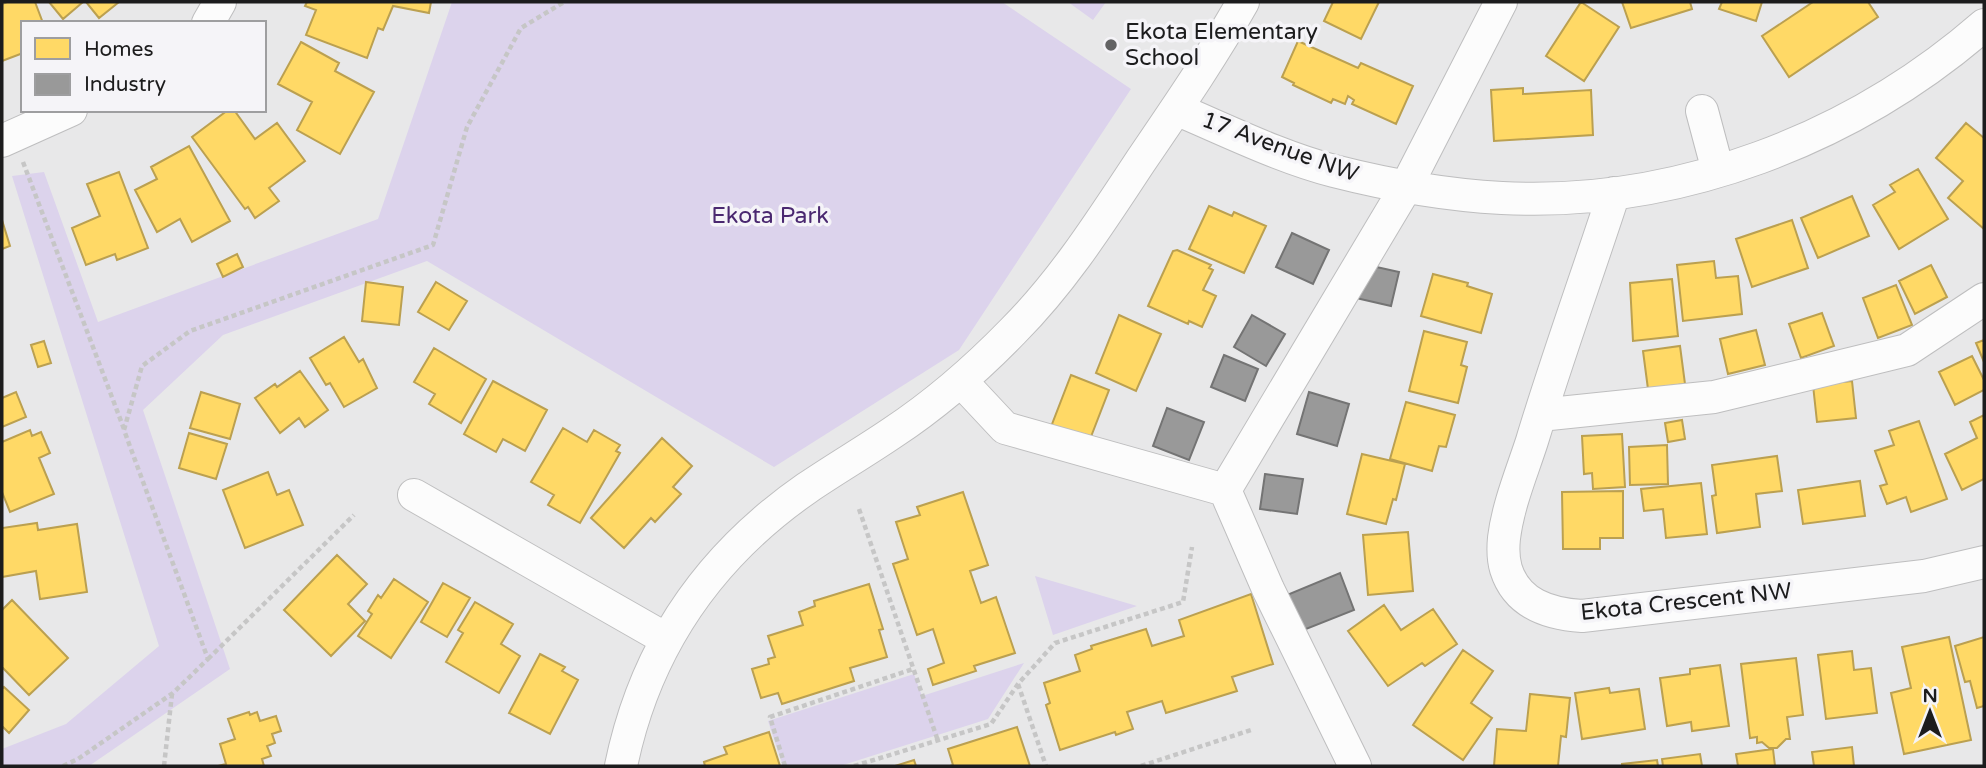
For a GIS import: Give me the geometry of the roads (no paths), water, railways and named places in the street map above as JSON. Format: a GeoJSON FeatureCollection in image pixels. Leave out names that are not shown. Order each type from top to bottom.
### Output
{"type":"FeatureCollection","features":[{"type":"Feature","properties":{"kind":"street"},"geometry":{"type":"LineString","coordinates":[[209,21],[220,2]]}},
{"type":"Feature","properties":{"kind":"street"},"geometry":{"type":"LineString","coordinates":[[621,766],[650,670],[687,604],[718,569],[779,510],[807,488],[895,432],[961,381],[1014,330],[1051,289],[1114,202],[1205,66],[1243,2]]}},
{"type":"Feature","properties":{"kind":"street"},"geometry":{"type":"LineString","coordinates":[[1225,490],[1406,187],[1501,2]]}},
{"type":"Feature","properties":{"kind":"street","name":"17 Avenue NW"},"geometry":{"type":"LineString","coordinates":[[1176,109],[1284,154],[1331,170],[1406,187],[1503,198],[1614,193],[1718,171],[1771,155],[1821,134],[1872,107],[1923,73],[1984,25]]}},
{"type":"Feature","properties":{"kind":"street"},"geometry":{"type":"LineString","coordinates":[[1702,111],[1718,171]]}},
{"type":"Feature","properties":{"kind":"street"},"geometry":{"type":"LineString","coordinates":[[12,149],[68,112]]}},
{"type":"Feature","properties":{"kind":"street","name":"Ekota Crescent NW"},"geometry":{"type":"LineString","coordinates":[[1614,193],[1507,521],[1503,554],[1506,569],[1521,594],[1539,608],[1558,615],[1582,615],[1924,576],[1984,562]]}},
{"type":"Feature","properties":{"kind":"street"},"geometry":{"type":"LineString","coordinates":[[1540,415],[1714,397],[1907,351],[1984,299]]}},
{"type":"Feature","properties":{"kind":"street"},"geometry":{"type":"LineString","coordinates":[[961,381],[1005,428],[1225,490]]}},
{"type":"Feature","properties":{"kind":"street"},"geometry":{"type":"LineString","coordinates":[[1225,490],[1268,589],[1354,766]]}},
{"type":"Feature","properties":{"kind":"street"},"geometry":{"type":"LineString","coordinates":[[414,495],[666,639]]}},
{"type":"Feature","properties":{"kind":"place","name":"Ekota Elementary School"},"geometry":{"type":"Point","coordinates":[1111,45]}},
{"type":"Feature","properties":{"kind":"park label","name":"Ekota Park"},"geometry":{"type":"Point","coordinates":[770,216]}}]}
